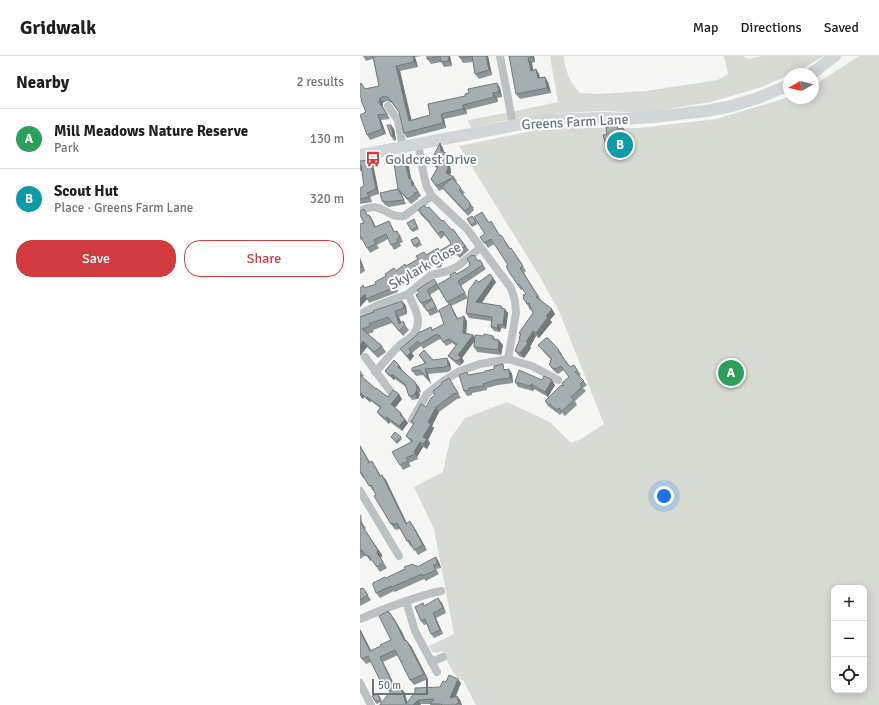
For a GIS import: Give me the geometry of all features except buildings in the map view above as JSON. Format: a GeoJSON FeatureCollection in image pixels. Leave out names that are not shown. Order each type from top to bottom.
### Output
{"type":"FeatureCollection","features":[{"type":"Feature","properties":{"kind":"street"},"geometry":{"type":"LineString","coordinates":[[500,56],[513,125]]}},
{"type":"Feature","properties":{"kind":"street"},"geometry":{"type":"LineString","coordinates":[[819,68],[835,56]]}},
{"type":"Feature","properties":{"kind":"street","name":"Greens Farm Lane"},"geometry":{"type":"LineString","coordinates":[[360,155],[543,120],[652,118],[706,111],[732,106],[758,98],[783,88]]}},
{"type":"Feature","properties":{"kind":"street"},"geometry":{"type":"LineString","coordinates":[[388,106],[398,120],[403,147]]}},
{"type":"Feature","properties":{"kind":"street"},"geometry":{"type":"LineString","coordinates":[[418,144],[424,176],[427,187],[432,196],[461,224],[511,288],[515,301],[516,313],[508,359]]}},
{"type":"Feature","properties":{"kind":"street"},"geometry":{"type":"LineString","coordinates":[[360,211],[366,208],[376,207],[393,216],[404,216],[432,196]]}},
{"type":"Feature","properties":{"kind":"street","name":"Skylark Close"},"geometry":{"type":"LineString","coordinates":[[360,315],[378,305],[408,294],[431,275],[448,271],[458,266],[480,248]]}},
{"type":"Feature","properties":{"kind":"street"},"geometry":{"type":"LineString","coordinates":[[375,372],[400,345],[411,337],[417,327],[419,320],[408,294]]}},
{"type":"Feature","properties":{"kind":"street"},"geometry":{"type":"LineString","coordinates":[[365,357],[391,392]]}},
{"type":"Feature","properties":{"kind":"street"},"geometry":{"type":"LineString","coordinates":[[412,420],[427,394],[444,380],[470,367],[508,359],[532,366],[558,380]]}},
{"type":"Feature","properties":{"kind":"street"},"geometry":{"type":"LineString","coordinates":[[360,491],[399,556]]}},
{"type":"Feature","properties":{"kind":"street"},"geometry":{"type":"LineString","coordinates":[[360,619],[423,595],[441,591]]}},
{"type":"Feature","properties":{"kind":"street"},"geometry":{"type":"LineString","coordinates":[[406,601],[415,631],[437,672]]}},
{"type":"Feature","properties":{"kind":"street"},"geometry":{"type":"LineString","coordinates":[[431,662],[443,657]]}},
{"type":"Feature","properties":{"kind":"street"},"geometry":{"type":"LineString","coordinates":[[360,683],[370,705]]}},
{"type":"Feature","properties":{"kind":"shaded area"},"geometry":{"type":"Polygon","coordinates":[[[550,56],[564,56],[565,66],[569,76],[580,93],[599,94],[646,91],[718,80],[728,74],[724,56],[742,56],[750,59],[762,56],[824,56],[803,68],[783,68],[783,78],[762,87],[711,102],[644,113],[603,111],[561,113],[512,119],[471,128],[468,120],[558,102],[550,56]]]}},
{"type":"Feature","properties":{"kind":"shaded area"},"geometry":{"type":"Polygon","coordinates":[[[859,56],[879,56],[879,705],[476,705],[463,680],[458,679],[442,651],[437,653],[432,652],[429,646],[454,634],[434,529],[414,487],[443,472],[450,439],[465,418],[507,402],[550,422],[571,443],[581,439],[604,424],[559,311],[537,272],[459,146],[547,128],[639,128],[716,119],[783,99],[783,104],[819,104],[819,82],[859,56]]]}},
{"type":"Feature","properties":{"kind":"place","name":"Scout Hut"},"geometry":{"type":"Point","coordinates":[620,145]}},
{"type":"Feature","properties":{"kind":"place","name":"Goldcrest Drive"},"geometry":{"type":"Point","coordinates":[373,159]}},
{"type":"Feature","properties":{"kind":"place","name":"Mill Meadows Nature Reserve"},"geometry":{"type":"Point","coordinates":[731,373]}}]}
